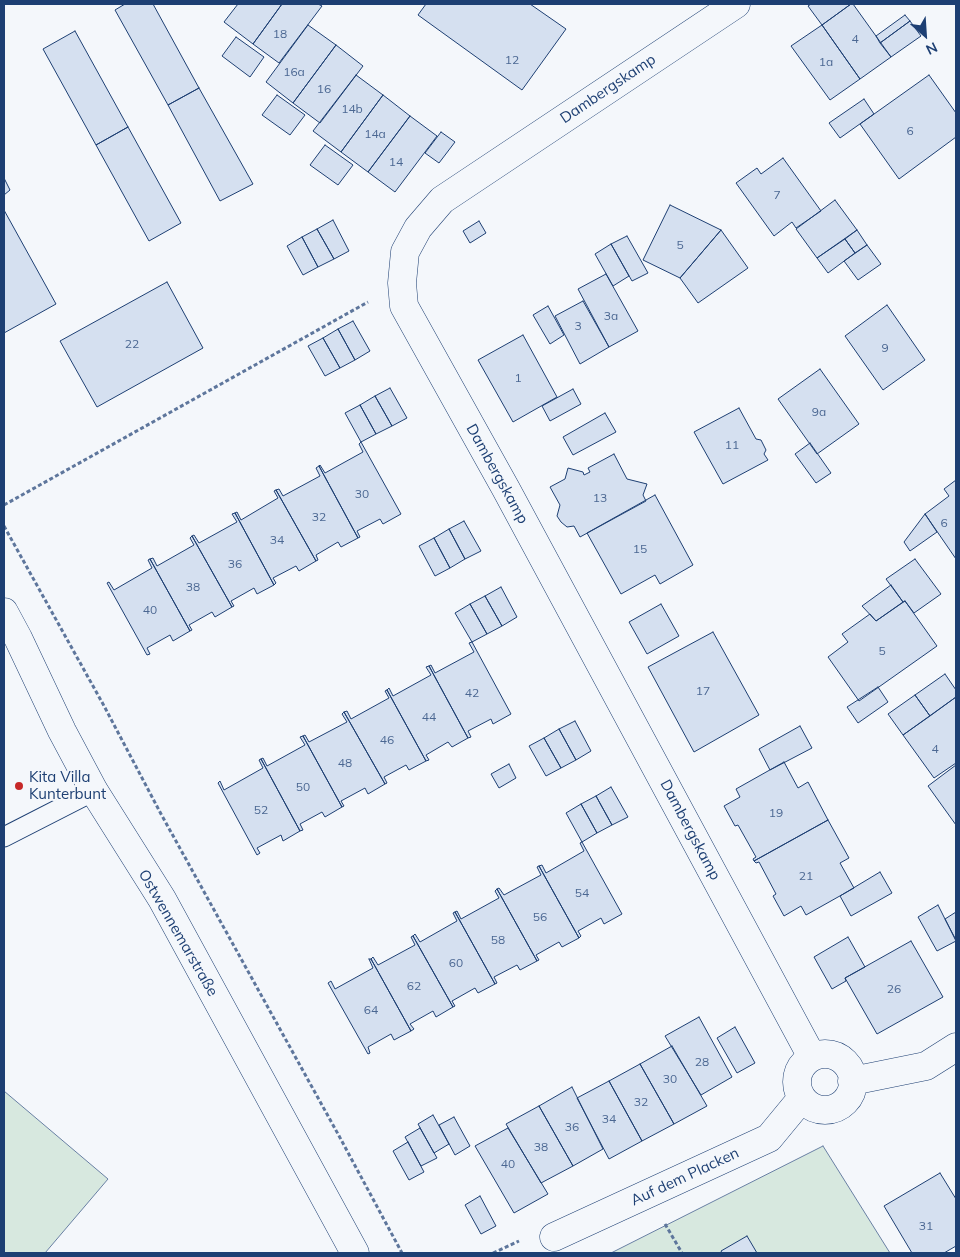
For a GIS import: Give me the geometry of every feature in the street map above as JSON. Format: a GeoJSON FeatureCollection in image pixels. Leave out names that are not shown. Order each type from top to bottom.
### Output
{"type":"FeatureCollection","features":[{"type":"Feature","properties":{"kind":"street","name":"Dambergskamp"},"geometry":{"type":"LineString","coordinates":[[736,4],[442,200],[418,228],[405,252],[402,282],[404,306],[437,362],[812,1057]]}},
{"type":"Feature","properties":{"kind":"street","name":"Ostwennemarstraße"},"geometry":{"type":"LineString","coordinates":[[4,612],[62,731],[94,790],[162,899],[355,1253]]}},
{"type":"Feature","properties":{"kind":"street"},"geometry":{"type":"LineString","coordinates":[[852,1081],[926,1066],[956,1047]]}},
{"type":"Feature","properties":{"kind":"street"},"geometry":{"type":"LineString","coordinates":[[821,1054],[838,1058],[846,1064],[850,1070],[852,1081],[850,1094],[844,1104],[831,1110],[812,1108],[798,1091],[798,1076],[803,1065],[812,1057],[821,1054]]}},
{"type":"Feature","properties":{"kind":"street","name":"Auf dem Placken"},"geometry":{"type":"LineString","coordinates":[[554,1237],[769,1138],[802,1098]]}},
{"type":"Feature","properties":{"kind":"lane"},"geometry":{"type":"LineString","coordinates":[[4,837],[94,790]]}},
{"type":"Feature","properties":{"kind":"path"},"geometry":{"type":"LineString","coordinates":[[4,505],[402,282]]}},
{"type":"Feature","properties":{"kind":"path"},"geometry":{"type":"LineString","coordinates":[[4,526],[402,1253]]}},
{"type":"Feature","properties":{"kind":"shaded area"},"geometry":{"type":"Polygon","coordinates":[[[4,1091],[108,1179],[45,1253],[4,1253],[4,1091]]]}},
{"type":"Feature","properties":{"kind":"shaded area"},"geometry":{"type":"Polygon","coordinates":[[[823,1146],[890,1253],[611,1253],[823,1146]]]}},
{"type":"Feature","properties":{"kind":"building"},"geometry":{"type":"Polygon","coordinates":[[[125,4],[153,4],[199,88],[168,105],[115,10],[125,4]]]}},
{"type":"Feature","properties":{"kind":"building"},"geometry":{"type":"Polygon","coordinates":[[[238,4],[282,4],[253,44],[224,22],[238,4]]]}},
{"type":"Feature","properties":{"kind":"building"},"geometry":{"type":"Polygon","coordinates":[[[282,4],[318,4],[322,6],[279,63],[253,44],[282,4]]]}},
{"type":"Feature","properties":{"kind":"building"},"geometry":{"type":"Polygon","coordinates":[[[426,4],[530,4],[566,29],[522,90],[418,15],[426,4]]]}},
{"type":"Feature","properties":{"kind":"building"},"geometry":{"type":"Polygon","coordinates":[[[811,4],[851,4],[822,25],[808,6],[811,4]]]}},
{"type":"Feature","properties":{"kind":"building"},"geometry":{"type":"Polygon","coordinates":[[[853,4],[891,57],[860,79],[822,25],[853,4]]]}},
{"type":"Feature","properties":{"kind":"building"},"geometry":{"type":"Polygon","coordinates":[[[905,15],[910,21],[880,43],[876,36],[905,15]]]}},
{"type":"Feature","properties":{"kind":"building"},"geometry":{"type":"Polygon","coordinates":[[[910,21],[921,36],[891,57],[880,43],[910,21]]]}},
{"type":"Feature","properties":{"kind":"building"},"geometry":{"type":"Polygon","coordinates":[[[308,25],[336,45],[293,103],[266,82],[308,25]]]}},
{"type":"Feature","properties":{"kind":"building"},"geometry":{"type":"Polygon","coordinates":[[[822,25],[860,79],[830,100],[791,46],[822,25]]]}},
{"type":"Feature","properties":{"kind":"building"},"geometry":{"type":"Polygon","coordinates":[[[75,31],[128,127],[96,145],[43,49],[75,31]]]}},
{"type":"Feature","properties":{"kind":"building"},"geometry":{"type":"Polygon","coordinates":[[[236,37],[264,57],[250,77],[222,56],[236,37]]]}},
{"type":"Feature","properties":{"kind":"building"},"geometry":{"type":"Polygon","coordinates":[[[336,45],[363,66],[320,123],[293,103],[336,45]]]}},
{"type":"Feature","properties":{"kind":"building"},"geometry":{"type":"Polygon","coordinates":[[[356,75],[383,95],[341,152],[313,131],[356,75]]]}},
{"type":"Feature","properties":{"kind":"building"},"geometry":{"type":"Polygon","coordinates":[[[929,75],[956,113],[956,137],[899,179],[860,124],[929,75]]]}},
{"type":"Feature","properties":{"kind":"building"},"geometry":{"type":"Polygon","coordinates":[[[199,88],[253,184],[220,201],[168,105],[199,88]]]}},
{"type":"Feature","properties":{"kind":"building"},"geometry":{"type":"Polygon","coordinates":[[[277,95],[305,115],[290,135],[262,115],[277,95]]]}},
{"type":"Feature","properties":{"kind":"building"},"geometry":{"type":"Polygon","coordinates":[[[383,95],[410,116],[368,172],[341,152],[383,95]]]}},
{"type":"Feature","properties":{"kind":"building"},"geometry":{"type":"Polygon","coordinates":[[[864,99],[874,114],[840,138],[829,123],[864,99]]]}},
{"type":"Feature","properties":{"kind":"building"},"geometry":{"type":"Polygon","coordinates":[[[410,116],[437,136],[395,192],[368,172],[410,116]]]}},
{"type":"Feature","properties":{"kind":"building"},"geometry":{"type":"Polygon","coordinates":[[[128,127],[181,223],[149,241],[96,145],[128,127]]]}},
{"type":"Feature","properties":{"kind":"building"},"geometry":{"type":"Polygon","coordinates":[[[441,132],[455,142],[439,163],[425,153],[441,132]]]}},
{"type":"Feature","properties":{"kind":"building"},"geometry":{"type":"Polygon","coordinates":[[[325,145],[353,165],[338,185],[310,165],[325,145]]]}},
{"type":"Feature","properties":{"kind":"building"},"geometry":{"type":"Polygon","coordinates":[[[783,158],[821,211],[796,228],[792,222],[774,236],[736,183],[757,168],[761,174],[783,158]]]}},
{"type":"Feature","properties":{"kind":"building"},"geometry":{"type":"Polygon","coordinates":[[[4,178],[10,190],[4,195],[4,178]]]}},
{"type":"Feature","properties":{"kind":"building"},"geometry":{"type":"Polygon","coordinates":[[[835,200],[857,230],[817,258],[796,229],[835,200]]]}},
{"type":"Feature","properties":{"kind":"building"},"geometry":{"type":"Polygon","coordinates":[[[670,205],[721,230],[680,278],[643,260],[670,205]]]}},
{"type":"Feature","properties":{"kind":"building"},"geometry":{"type":"Polygon","coordinates":[[[4,210],[56,304],[4,333],[4,210]]]}},
{"type":"Feature","properties":{"kind":"building"},"geometry":{"type":"Polygon","coordinates":[[[333,220],[349,251],[334,259],[317,229],[333,220]]]}},
{"type":"Feature","properties":{"kind":"building"},"geometry":{"type":"Polygon","coordinates":[[[479,221],[486,233],[470,243],[463,231],[479,221]]]}},
{"type":"Feature","properties":{"kind":"building"},"geometry":{"type":"Polygon","coordinates":[[[317,229],[334,259],[318,267],[302,237],[317,229]]]}},
{"type":"Feature","properties":{"kind":"building"},"geometry":{"type":"Polygon","coordinates":[[[721,230],[748,268],[698,303],[680,278],[721,230]]]}},
{"type":"Feature","properties":{"kind":"building"},"geometry":{"type":"Polygon","coordinates":[[[857,230],[867,245],[855,253],[845,239],[857,230]]]}},
{"type":"Feature","properties":{"kind":"building"},"geometry":{"type":"Polygon","coordinates":[[[627,236],[648,273],[632,281],[611,244],[627,236]]]}},
{"type":"Feature","properties":{"kind":"building"},"geometry":{"type":"Polygon","coordinates":[[[302,237],[318,267],[303,275],[287,246],[302,237]]]}},
{"type":"Feature","properties":{"kind":"building"},"geometry":{"type":"Polygon","coordinates":[[[845,239],[855,253],[828,273],[817,258],[845,239]]]}},
{"type":"Feature","properties":{"kind":"building"},"geometry":{"type":"Polygon","coordinates":[[[611,244],[629,276],[613,286],[595,254],[611,244]]]}},
{"type":"Feature","properties":{"kind":"building"},"geometry":{"type":"Polygon","coordinates":[[[867,245],[881,264],[858,280],[844,261],[867,245]]]}},
{"type":"Feature","properties":{"kind":"building"},"geometry":{"type":"Polygon","coordinates":[[[606,274],[638,331],[609,347],[578,289],[606,274]]]}},
{"type":"Feature","properties":{"kind":"building"},"geometry":{"type":"Polygon","coordinates":[[[167,282],[203,348],[97,407],[60,341],[167,282]]]}},
{"type":"Feature","properties":{"kind":"building"},"geometry":{"type":"Polygon","coordinates":[[[583,301],[609,347],[580,364],[555,316],[583,301]]]}},
{"type":"Feature","properties":{"kind":"building"},"geometry":{"type":"Polygon","coordinates":[[[887,305],[925,360],[883,390],[845,336],[887,305]]]}},
{"type":"Feature","properties":{"kind":"building"},"geometry":{"type":"Polygon","coordinates":[[[548,306],[564,335],[550,344],[533,315],[548,306]]]}},
{"type":"Feature","properties":{"kind":"building"},"geometry":{"type":"Polygon","coordinates":[[[353,321],[370,351],[355,360],[338,329],[353,321]]]}},
{"type":"Feature","properties":{"kind":"building"},"geometry":{"type":"Polygon","coordinates":[[[338,329],[355,360],[340,368],[323,338],[338,329]]]}},
{"type":"Feature","properties":{"kind":"building"},"geometry":{"type":"Polygon","coordinates":[[[523,335],[557,397],[513,422],[478,360],[523,335]]]}},
{"type":"Feature","properties":{"kind":"building"},"geometry":{"type":"Polygon","coordinates":[[[323,338],[340,368],[325,376],[308,346],[323,338]]]}},
{"type":"Feature","properties":{"kind":"building"},"geometry":{"type":"Polygon","coordinates":[[[820,369],[859,424],[817,454],[778,399],[820,369]]]}},
{"type":"Feature","properties":{"kind":"building"},"geometry":{"type":"Polygon","coordinates":[[[390,388],[407,418],[392,426],[375,396],[390,388]]]}},
{"type":"Feature","properties":{"kind":"building"},"geometry":{"type":"Polygon","coordinates":[[[573,389],[581,404],[550,421],[542,406],[573,389]]]}},
{"type":"Feature","properties":{"kind":"building"},"geometry":{"type":"Polygon","coordinates":[[[375,396],[392,426],[376,434],[360,405],[375,396]]]}},
{"type":"Feature","properties":{"kind":"building"},"geometry":{"type":"Polygon","coordinates":[[[360,405],[376,434],[361,442],[345,413],[360,405]]]}},
{"type":"Feature","properties":{"kind":"building"},"geometry":{"type":"Polygon","coordinates":[[[739,408],[756,439],[761,440],[766,450],[764,454],[768,460],[723,484],[694,432],[739,408]]]}},
{"type":"Feature","properties":{"kind":"building"},"geometry":{"type":"Polygon","coordinates":[[[605,413],[616,432],[573,455],[563,437],[605,413]]]}},
{"type":"Feature","properties":{"kind":"building"},"geometry":{"type":"Polygon","coordinates":[[[361,442],[401,514],[383,524],[380,519],[357,531],[360,537],[358,538],[319,466],[325,473],[363,452],[359,444],[361,442]]]}},
{"type":"Feature","properties":{"kind":"building"},"geometry":{"type":"Polygon","coordinates":[[[810,443],[831,473],[816,483],[795,454],[810,443]]]}},
{"type":"Feature","properties":{"kind":"building"},"geometry":{"type":"Polygon","coordinates":[[[614,454],[627,479],[647,484],[643,495],[646,501],[580,537],[574,526],[567,527],[557,516],[560,505],[550,487],[565,479],[568,468],[583,472],[584,475],[590,472],[588,468],[614,454]]]}},
{"type":"Feature","properties":{"kind":"building"},"geometry":{"type":"Polygon","coordinates":[[[319,466],[358,538],[341,547],[338,542],[316,555],[318,560],[316,561],[276,490],[279,489],[283,496],[320,476],[316,468],[319,466]]]}},
{"type":"Feature","properties":{"kind":"building"},"geometry":{"type":"Polygon","coordinates":[[[956,480],[956,559],[925,514],[949,496],[944,489],[956,480]]]}},
{"type":"Feature","properties":{"kind":"building"},"geometry":{"type":"Polygon","coordinates":[[[276,490],[316,561],[299,571],[296,566],[273,578],[276,583],[274,585],[235,513],[237,512],[241,520],[278,498],[274,491],[276,490]]]}},
{"type":"Feature","properties":{"kind":"building"},"geometry":{"type":"Polygon","coordinates":[[[655,495],[693,565],[660,584],[655,575],[621,594],[587,533],[655,495]]]}},
{"type":"Feature","properties":{"kind":"building"},"geometry":{"type":"Polygon","coordinates":[[[235,513],[274,585],[257,594],[254,588],[231,601],[234,606],[232,607],[192,536],[194,535],[199,543],[237,522],[232,514],[235,513]]]}},
{"type":"Feature","properties":{"kind":"building"},"geometry":{"type":"Polygon","coordinates":[[[925,514],[937,532],[910,551],[904,542],[925,514]]]}},
{"type":"Feature","properties":{"kind":"building"},"geometry":{"type":"Polygon","coordinates":[[[464,521],[481,551],[465,559],[449,529],[464,521]]]}},
{"type":"Feature","properties":{"kind":"building"},"geometry":{"type":"Polygon","coordinates":[[[449,529],[465,559],[450,568],[434,538],[449,529]]]}},
{"type":"Feature","properties":{"kind":"building"},"geometry":{"type":"Polygon","coordinates":[[[192,536],[232,607],[215,617],[212,612],[189,625],[192,630],[190,631],[150,559],[153,558],[157,566],[194,545],[190,538],[192,536]]]}},
{"type":"Feature","properties":{"kind":"building"},"geometry":{"type":"Polygon","coordinates":[[[434,538],[450,568],[435,576],[419,546],[434,538]]]}},
{"type":"Feature","properties":{"kind":"building"},"geometry":{"type":"Polygon","coordinates":[[[150,559],[190,631],[173,641],[170,635],[147,648],[150,654],[147,655],[107,583],[109,582],[114,590],[152,568],[148,560],[150,559]]]}},
{"type":"Feature","properties":{"kind":"building"},"geometry":{"type":"Polygon","coordinates":[[[915,559],[941,594],[914,613],[886,579],[915,559]]]}},
{"type":"Feature","properties":{"kind":"building"},"geometry":{"type":"Polygon","coordinates":[[[891,585],[903,602],[876,621],[862,606],[891,585]]]}},
{"type":"Feature","properties":{"kind":"building"},"geometry":{"type":"Polygon","coordinates":[[[501,587],[517,617],[502,626],[485,596],[501,587]]]}},
{"type":"Feature","properties":{"kind":"building"},"geometry":{"type":"Polygon","coordinates":[[[485,596],[502,626],[487,634],[470,604],[485,596]]]}},
{"type":"Feature","properties":{"kind":"building"},"geometry":{"type":"Polygon","coordinates":[[[905,601],[937,646],[859,701],[828,657],[848,642],[842,634],[870,614],[876,621],[905,601]]]}},
{"type":"Feature","properties":{"kind":"building"},"geometry":{"type":"Polygon","coordinates":[[[470,604],[487,634],[472,642],[455,613],[470,604]]]}},
{"type":"Feature","properties":{"kind":"building"},"geometry":{"type":"Polygon","coordinates":[[[661,604],[679,636],[647,654],[629,622],[661,604]]]}},
{"type":"Feature","properties":{"kind":"building"},"geometry":{"type":"Polygon","coordinates":[[[713,632],[759,715],[694,752],[648,667],[713,632]]]}},
{"type":"Feature","properties":{"kind":"building"},"geometry":{"type":"Polygon","coordinates":[[[472,642],[511,714],[493,724],[491,719],[468,731],[471,737],[468,738],[429,666],[431,665],[435,673],[474,652],[469,643],[472,642]]]}},
{"type":"Feature","properties":{"kind":"building"},"geometry":{"type":"Polygon","coordinates":[[[429,666],[468,738],[452,747],[448,742],[426,755],[429,760],[426,761],[387,690],[389,688],[393,696],[431,675],[426,667],[429,666]]]}},
{"type":"Feature","properties":{"kind":"building"},"geometry":{"type":"Polygon","coordinates":[[[945,674],[956,690],[956,697],[930,716],[915,695],[945,674]]]}},
{"type":"Feature","properties":{"kind":"building"},"geometry":{"type":"Polygon","coordinates":[[[878,687],[888,702],[858,723],[847,707],[878,687]]]}},
{"type":"Feature","properties":{"kind":"building"},"geometry":{"type":"Polygon","coordinates":[[[387,690],[426,761],[409,770],[406,765],[384,777],[387,783],[385,784],[344,712],[347,711],[351,719],[389,698],[385,691],[387,690]]]}},
{"type":"Feature","properties":{"kind":"building"},"geometry":{"type":"Polygon","coordinates":[[[915,695],[930,716],[903,735],[888,714],[915,695]]]}},
{"type":"Feature","properties":{"kind":"building"},"geometry":{"type":"Polygon","coordinates":[[[956,697],[956,763],[934,778],[903,735],[956,697]]]}},
{"type":"Feature","properties":{"kind":"building"},"geometry":{"type":"Polygon","coordinates":[[[344,712],[385,784],[368,794],[365,788],[341,801],[344,806],[342,807],[303,736],[305,735],[309,742],[347,722],[342,714],[344,712]]]}},
{"type":"Feature","properties":{"kind":"building"},"geometry":{"type":"Polygon","coordinates":[[[575,721],[591,751],[576,760],[559,729],[575,721]]]}},
{"type":"Feature","properties":{"kind":"building"},"geometry":{"type":"Polygon","coordinates":[[[800,726],[812,748],[770,770],[759,749],[800,726]]]}},
{"type":"Feature","properties":{"kind":"building"},"geometry":{"type":"Polygon","coordinates":[[[559,729],[576,760],[561,768],[544,738],[559,729]]]}},
{"type":"Feature","properties":{"kind":"building"},"geometry":{"type":"Polygon","coordinates":[[[303,736],[342,807],[325,817],[322,812],[300,824],[303,830],[300,831],[261,759],[263,758],[267,766],[305,745],[300,737],[303,736]]]}},
{"type":"Feature","properties":{"kind":"building"},"geometry":{"type":"Polygon","coordinates":[[[544,738],[561,768],[546,776],[529,746],[544,738]]]}},
{"type":"Feature","properties":{"kind":"building"},"geometry":{"type":"Polygon","coordinates":[[[261,759],[300,831],[283,841],[281,835],[257,848],[260,853],[257,855],[218,783],[220,781],[224,790],[263,768],[259,760],[261,759]]]}},
{"type":"Feature","properties":{"kind":"building"},"geometry":{"type":"Polygon","coordinates":[[[784,762],[798,788],[808,782],[828,820],[754,861],[753,859],[756,857],[738,825],[735,826],[724,806],[740,797],[736,789],[784,762]]]}},
{"type":"Feature","properties":{"kind":"building"},"geometry":{"type":"Polygon","coordinates":[[[509,764],[516,778],[499,788],[491,774],[509,764]]]}},
{"type":"Feature","properties":{"kind":"building"},"geometry":{"type":"Polygon","coordinates":[[[956,765],[956,825],[928,786],[956,765]]]}},
{"type":"Feature","properties":{"kind":"building"},"geometry":{"type":"Polygon","coordinates":[[[611,787],[628,817],[612,825],[596,796],[611,787]]]}},
{"type":"Feature","properties":{"kind":"building"},"geometry":{"type":"Polygon","coordinates":[[[596,796],[612,825],[597,833],[581,804],[596,796]]]}},
{"type":"Feature","properties":{"kind":"building"},"geometry":{"type":"Polygon","coordinates":[[[581,804],[597,833],[582,842],[566,813],[581,804]]]}},
{"type":"Feature","properties":{"kind":"building"},"geometry":{"type":"Polygon","coordinates":[[[828,820],[849,858],[840,863],[854,888],[806,915],[801,906],[784,916],[773,896],[776,894],[759,862],[756,863],[754,861],[828,820]]]}},
{"type":"Feature","properties":{"kind":"building"},"geometry":{"type":"Polygon","coordinates":[[[582,842],[622,914],[604,924],[601,918],[578,931],[581,936],[579,938],[539,866],[542,865],[546,873],[584,851],[580,843],[582,842]]]}},
{"type":"Feature","properties":{"kind":"building"},"geometry":{"type":"Polygon","coordinates":[[[539,866],[579,938],[562,947],[559,942],[536,955],[539,960],[537,961],[497,889],[499,888],[504,895],[541,875],[537,867],[539,866]]]}},
{"type":"Feature","properties":{"kind":"building"},"geometry":{"type":"Polygon","coordinates":[[[880,872],[892,893],[851,916],[840,896],[880,872]]]}},
{"type":"Feature","properties":{"kind":"building"},"geometry":{"type":"Polygon","coordinates":[[[497,889],[537,961],[520,970],[517,965],[494,977],[497,983],[495,984],[455,912],[457,911],[461,919],[499,898],[495,891],[497,889]]]}},
{"type":"Feature","properties":{"kind":"building"},"geometry":{"type":"Polygon","coordinates":[[[938,905],[956,941],[937,951],[918,917],[938,905]]]}},
{"type":"Feature","properties":{"kind":"building"},"geometry":{"type":"Polygon","coordinates":[[[455,912],[495,984],[478,993],[475,988],[452,1001],[455,1006],[453,1007],[413,936],[415,934],[420,942],[457,921],[453,913],[455,912]]]}},
{"type":"Feature","properties":{"kind":"building"},"geometry":{"type":"Polygon","coordinates":[[[956,912],[956,940],[945,919],[956,912]]]}},
{"type":"Feature","properties":{"kind":"building"},"geometry":{"type":"Polygon","coordinates":[[[413,936],[453,1007],[436,1017],[433,1011],[410,1024],[414,1029],[411,1031],[371,959],[373,957],[378,965],[415,945],[411,937],[413,936]]]}},
{"type":"Feature","properties":{"kind":"building"},"geometry":{"type":"Polygon","coordinates":[[[848,937],[865,967],[845,978],[846,981],[832,989],[814,957],[848,937]]]}},
{"type":"Feature","properties":{"kind":"building"},"geometry":{"type":"Polygon","coordinates":[[[911,941],[943,997],[877,1034],[845,978],[911,941]]]}},
{"type":"Feature","properties":{"kind":"building"},"geometry":{"type":"Polygon","coordinates":[[[369,959],[371,959],[411,1031],[394,1040],[391,1034],[368,1047],[370,1053],[368,1054],[328,983],[331,981],[335,989],[373,968],[369,959]]]}},
{"type":"Feature","properties":{"kind":"building"},"geometry":{"type":"Polygon","coordinates":[[[699,1017],[732,1077],[701,1095],[665,1036],[699,1017]]]}},
{"type":"Feature","properties":{"kind":"building"},"geometry":{"type":"Polygon","coordinates":[[[735,1027],[755,1063],[737,1073],[717,1038],[735,1027]]]}},
{"type":"Feature","properties":{"kind":"building"},"geometry":{"type":"Polygon","coordinates":[[[672,1046],[707,1106],[674,1124],[640,1064],[672,1046]]]}},
{"type":"Feature","properties":{"kind":"building"},"geometry":{"type":"Polygon","coordinates":[[[640,1064],[674,1124],[642,1141],[609,1081],[640,1064]]]}},
{"type":"Feature","properties":{"kind":"building"},"geometry":{"type":"Polygon","coordinates":[[[609,1081],[642,1141],[609,1159],[577,1098],[609,1081]]]}},
{"type":"Feature","properties":{"kind":"building"},"geometry":{"type":"Polygon","coordinates":[[[572,1087],[603,1149],[573,1166],[539,1106],[572,1087]]]}},
{"type":"Feature","properties":{"kind":"building"},"geometry":{"type":"Polygon","coordinates":[[[539,1106],[573,1166],[541,1183],[506,1124],[539,1106]]]}},
{"type":"Feature","properties":{"kind":"building"},"geometry":{"type":"Polygon","coordinates":[[[433,1115],[449,1144],[434,1153],[418,1124],[433,1115]]]}},
{"type":"Feature","properties":{"kind":"building"},"geometry":{"type":"Polygon","coordinates":[[[454,1117],[470,1146],[455,1155],[439,1125],[454,1117]]]}},
{"type":"Feature","properties":{"kind":"building"},"geometry":{"type":"Polygon","coordinates":[[[420,1128],[437,1158],[421,1166],[405,1137],[420,1128]]]}},
{"type":"Feature","properties":{"kind":"building"},"geometry":{"type":"Polygon","coordinates":[[[508,1128],[548,1194],[514,1213],[475,1146],[508,1128]]]}},
{"type":"Feature","properties":{"kind":"building"},"geometry":{"type":"Polygon","coordinates":[[[408,1142],[424,1172],[409,1180],[393,1151],[408,1142]]]}},
{"type":"Feature","properties":{"kind":"building"},"geometry":{"type":"Polygon","coordinates":[[[940,1173],[956,1199],[956,1246],[944,1253],[912,1253],[884,1206],[940,1173]]]}},
{"type":"Feature","properties":{"kind":"building"},"geometry":{"type":"Polygon","coordinates":[[[480,1196],[496,1226],[481,1234],[465,1205],[480,1196]]]}},
{"type":"Feature","properties":{"kind":"building"},"geometry":{"type":"Polygon","coordinates":[[[747,1236],[757,1253],[722,1253],[721,1251],[747,1236]]]}},
{"type":"Feature","properties":{"kind":"place","name":"Kita Villa Kunterbunt"},"geometry":{"type":"Point","coordinates":[19,786]}}]}
